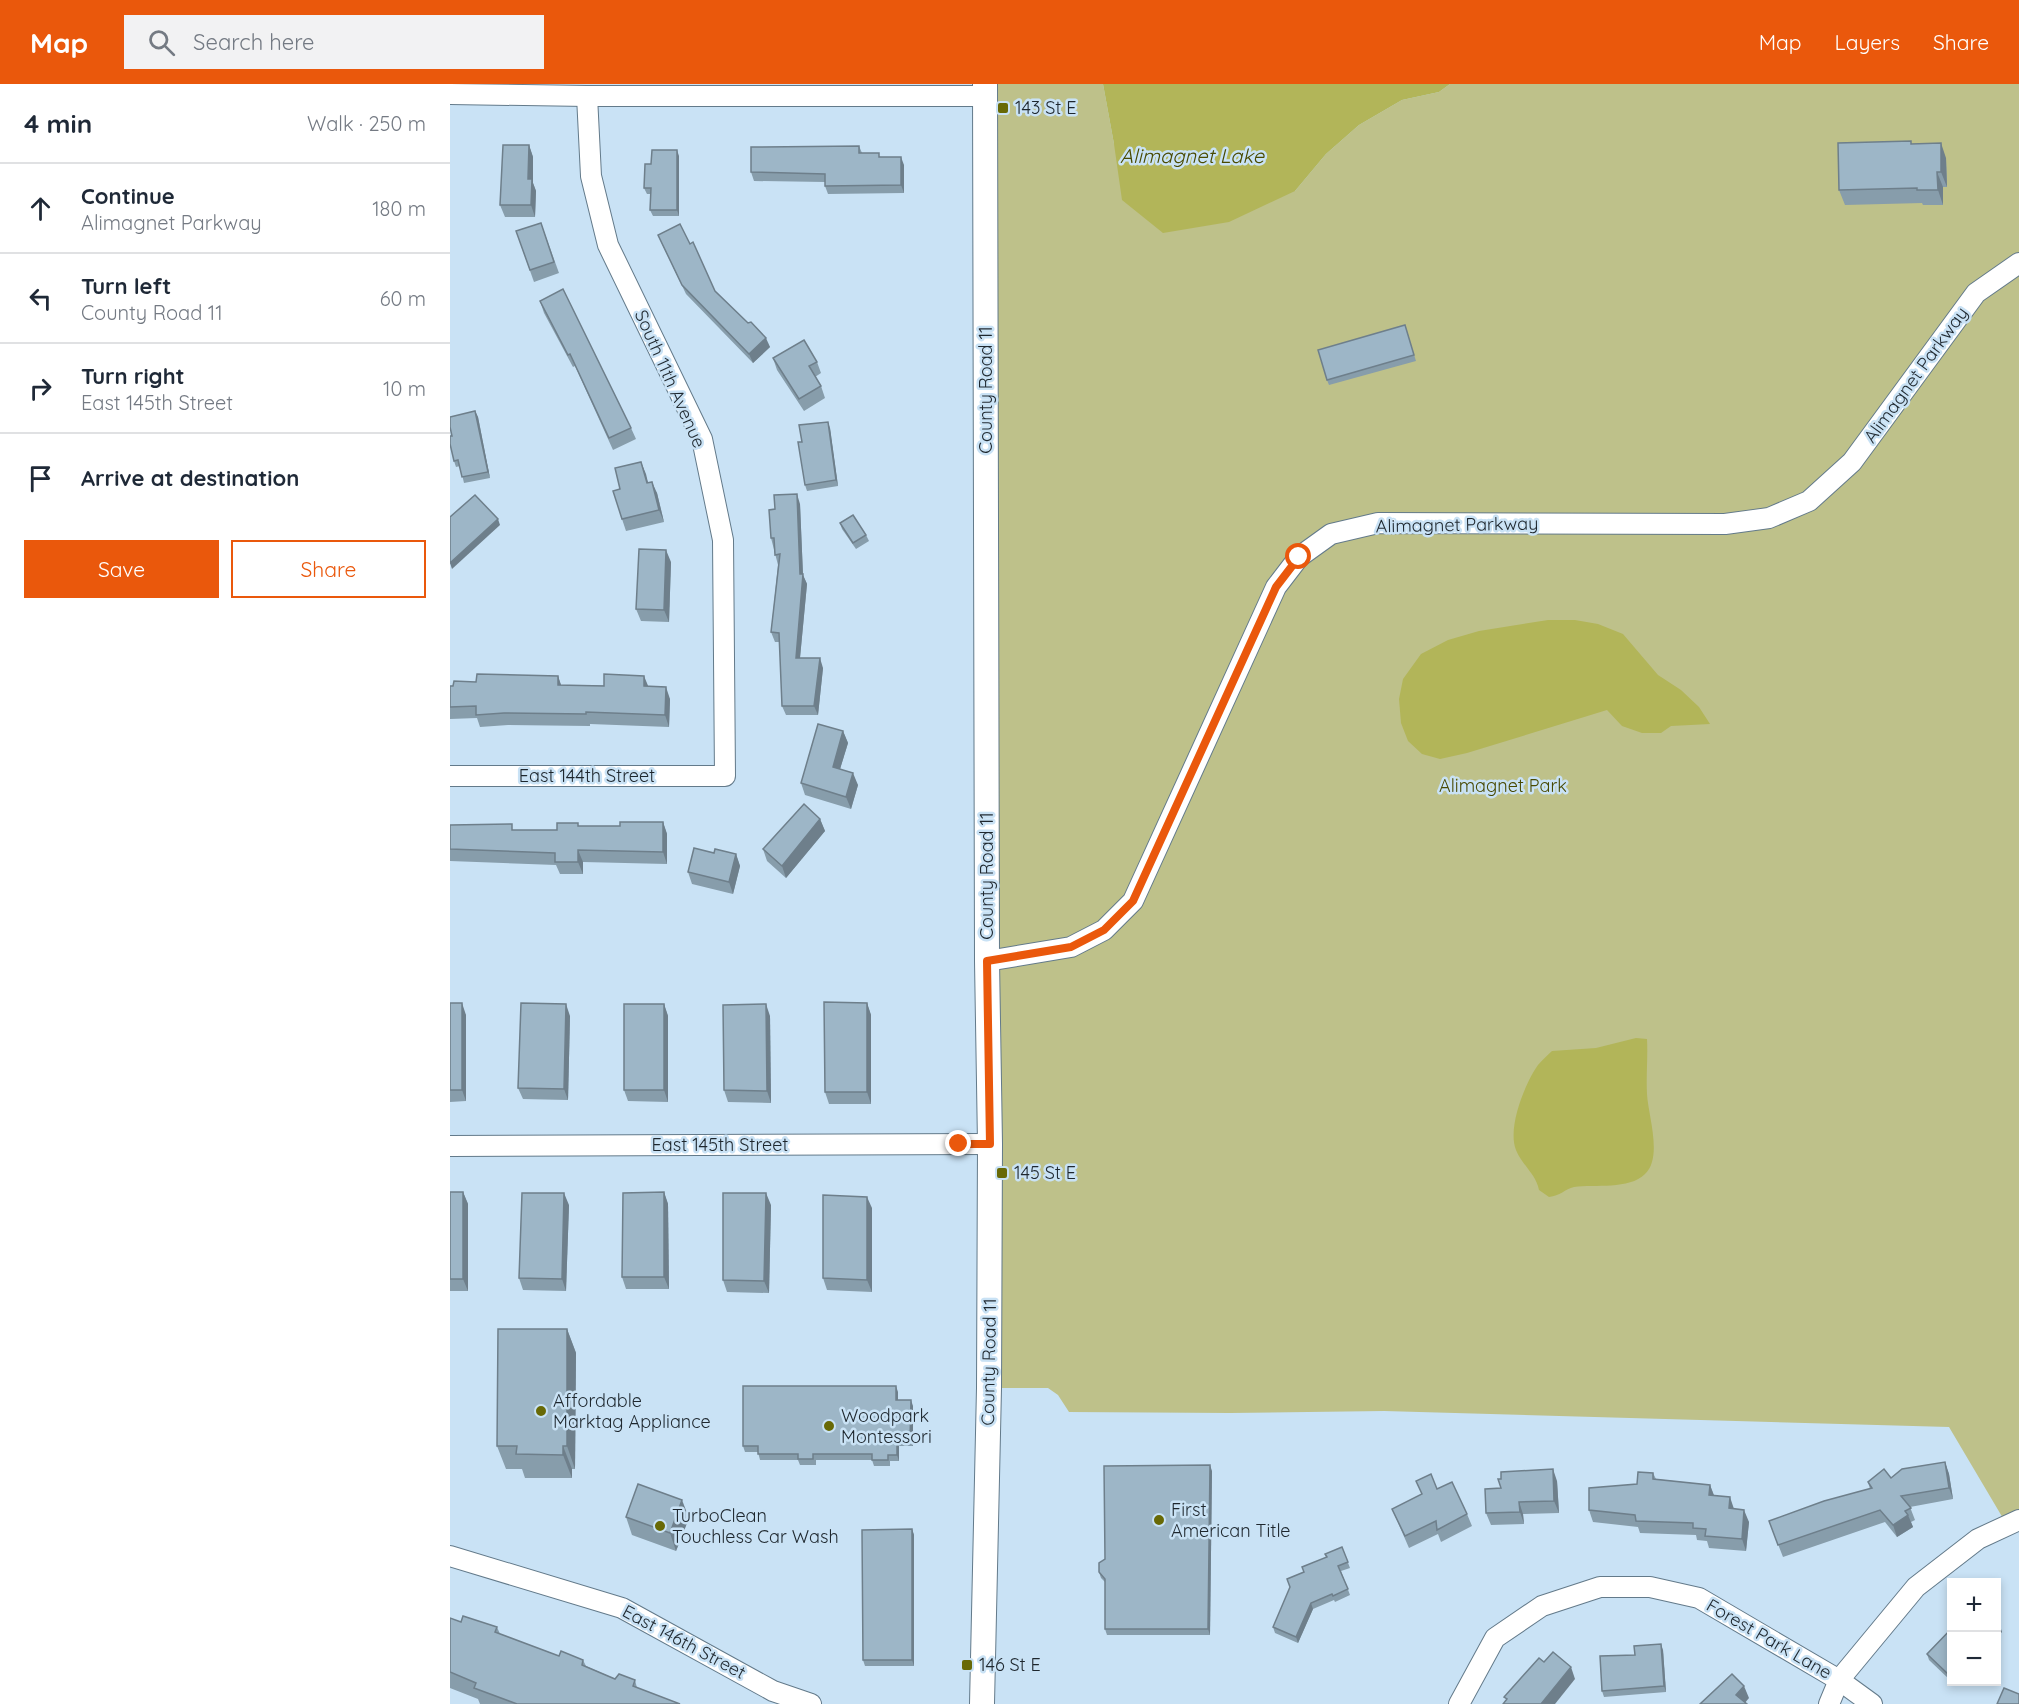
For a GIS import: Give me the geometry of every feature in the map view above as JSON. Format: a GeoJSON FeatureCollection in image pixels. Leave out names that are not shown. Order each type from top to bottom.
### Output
{"type":"FeatureCollection","features":[{"type":"Feature","properties":{"kind":"street"},"geometry":{"type":"LineString","coordinates":[[450,94],[587,96],[751,90],[985,90]]}},
{"type":"Feature","properties":{"kind":"street","name":"County Road 11"},"geometry":{"type":"LineString","coordinates":[[982,1704],[989,1388],[990,1144],[987,961],[985,90]]}},
{"type":"Feature","properties":{"kind":"street","name":"South 11th Avenue"},"geometry":{"type":"LineString","coordinates":[[587,96],[591,176],[608,245],[702,440],[723,540],[725,776]]}},
{"type":"Feature","properties":{"kind":"street","name":"Alimagnet Parkway"},"geometry":{"type":"LineString","coordinates":[[987,961],[1071,947],[1104,930],[1133,901],[1276,587],[1299,557],[1331,534],[1378,523],[1725,524],[1769,518],[1809,501],[1852,462],[1976,293],[2019,263]]}},
{"type":"Feature","properties":{"kind":"street","name":"East 144th Street"},"geometry":{"type":"LineString","coordinates":[[450,776],[725,776]]}},
{"type":"Feature","properties":{"kind":"street","name":"East 145th Street"},"geometry":{"type":"LineString","coordinates":[[450,1146],[990,1144]]}},
{"type":"Feature","properties":{"kind":"street"},"geometry":{"type":"LineString","coordinates":[[1829,1704],[1839,1680],[1916,1587],[1978,1539],[2019,1520]]}},
{"type":"Feature","properties":{"kind":"street","name":"East 146th Street"},"geometry":{"type":"LineString","coordinates":[[450,1556],[622,1608],[773,1691],[812,1704]]}},
{"type":"Feature","properties":{"kind":"street","name":"Forest Park Lane"},"geometry":{"type":"LineString","coordinates":[[1459,1704],[1496,1638],[1542,1606],[1600,1587],[1650,1587],[1699,1598],[1839,1680],[1872,1704]]}},
{"type":"Feature","properties":{"kind":"green space","name":"Alimagnet Park"},"geometry":{"type":"Polygon","coordinates":[[[985,84],[1103,84],[1114,144],[1295,191],[1326,154],[1359,125],[1402,100],[1439,92],[1450,84],[2019,84],[2019,1520],[2007,1525],[1949,1427],[1384,1411],[1069,1412],[1058,1395],[1048,1388],[989,1388],[985,84]]]}},
{"type":"Feature","properties":{"kind":"water","name":"Alimagnet Lake"},"geometry":{"type":"Polygon","coordinates":[[[1103,84],[1450,84],[1439,92],[1402,100],[1359,125],[1326,154],[1295,191],[1229,222],[1163,233],[1122,200],[1103,84]]]}},
{"type":"Feature","properties":{"kind":"water"},"geometry":{"type":"Polygon","coordinates":[[[1548,620],[1575,620],[1598,624],[1623,634],[1658,675],[1681,690],[1699,707],[1710,724],[1671,726],[1661,733],[1642,733],[1622,726],[1607,710],[1467,753],[1440,759],[1422,754],[1408,741],[1401,723],[1399,699],[1403,679],[1421,654],[1448,640],[1479,631],[1548,620]]]}},
{"type":"Feature","properties":{"kind":"water"},"geometry":{"type":"Polygon","coordinates":[[[1636,1038],[1647,1039],[1647,1094],[1654,1147],[1650,1167],[1645,1174],[1630,1182],[1574,1187],[1549,1197],[1539,1190],[1535,1179],[1516,1150],[1514,1141],[1519,1106],[1533,1073],[1552,1051],[1596,1048],[1636,1038]]]}},
{"type":"Feature","properties":{"kind":"building"},"geometry":{"type":"Polygon","coordinates":[[[1911,141],[1911,144],[1941,143],[1941,172],[1937,172],[1938,190],[1917,190],[1917,188],[1839,190],[1838,143],[1911,141]]]}},
{"type":"Feature","properties":{"kind":"building"},"geometry":{"type":"Polygon","coordinates":[[[503,145],[529,145],[528,179],[532,179],[531,205],[500,205],[503,145]]]}},
{"type":"Feature","properties":{"kind":"building"},"geometry":{"type":"Polygon","coordinates":[[[859,146],[859,153],[879,153],[879,157],[901,157],[901,185],[825,186],[825,174],[751,172],[751,147],[859,146]]]}},
{"type":"Feature","properties":{"kind":"building"},"geometry":{"type":"Polygon","coordinates":[[[652,150],[677,150],[677,210],[650,210],[651,188],[644,188],[645,164],[651,164],[652,150]]]}},
{"type":"Feature","properties":{"kind":"building"},"geometry":{"type":"Polygon","coordinates":[[[541,223],[554,262],[530,270],[516,231],[541,223]]]}},
{"type":"Feature","properties":{"kind":"building"},"geometry":{"type":"Polygon","coordinates":[[[680,224],[690,244],[693,242],[715,291],[766,338],[749,354],[682,285],[658,235],[680,224]]]}},
{"type":"Feature","properties":{"kind":"building"},"geometry":{"type":"Polygon","coordinates":[[[563,289],[631,428],[609,438],[570,354],[568,355],[540,301],[563,289]]]}},
{"type":"Feature","properties":{"kind":"building"},"geometry":{"type":"Polygon","coordinates":[[[1405,325],[1414,355],[1327,380],[1318,350],[1405,325]]]}},
{"type":"Feature","properties":{"kind":"building"},"geometry":{"type":"Polygon","coordinates":[[[804,340],[817,362],[809,366],[821,386],[799,399],[773,358],[804,340]]]}},
{"type":"Feature","properties":{"kind":"building"},"geometry":{"type":"Polygon","coordinates":[[[475,411],[488,472],[462,477],[458,460],[454,461],[450,444],[450,436],[452,436],[450,417],[475,411]]]}},
{"type":"Feature","properties":{"kind":"building"},"geometry":{"type":"Polygon","coordinates":[[[828,422],[836,480],[805,485],[798,442],[802,442],[799,425],[828,422]]]}},
{"type":"Feature","properties":{"kind":"building"},"geometry":{"type":"Polygon","coordinates":[[[641,462],[647,483],[652,482],[659,510],[622,519],[613,491],[620,489],[615,468],[641,462]]]}},
{"type":"Feature","properties":{"kind":"building"},"geometry":{"type":"Polygon","coordinates":[[[797,494],[800,574],[803,574],[796,658],[820,658],[814,706],[782,706],[779,633],[771,632],[780,554],[775,555],[769,510],[775,509],[774,495],[797,494]]]}},
{"type":"Feature","properties":{"kind":"building"},"geometry":{"type":"Polygon","coordinates":[[[475,495],[498,519],[450,563],[450,517],[475,495]]]}},
{"type":"Feature","properties":{"kind":"building"},"geometry":{"type":"Polygon","coordinates":[[[853,515],[866,535],[853,543],[840,523],[853,515]]]}},
{"type":"Feature","properties":{"kind":"building"},"geometry":{"type":"Polygon","coordinates":[[[639,549],[666,550],[664,610],[636,609],[639,549]]]}},
{"type":"Feature","properties":{"kind":"building"},"geometry":{"type":"Polygon","coordinates":[[[477,674],[558,676],[558,685],[604,686],[604,674],[644,676],[644,686],[666,687],[665,715],[586,712],[586,714],[476,715],[476,706],[450,707],[450,686],[453,686],[454,681],[476,682],[477,674]]]}},
{"type":"Feature","properties":{"kind":"building"},"geometry":{"type":"Polygon","coordinates":[[[818,724],[843,731],[833,767],[853,773],[846,797],[801,783],[818,724]]]}},
{"type":"Feature","properties":{"kind":"building"},"geometry":{"type":"Polygon","coordinates":[[[804,804],[820,819],[782,866],[763,849],[804,804]]]}},
{"type":"Feature","properties":{"kind":"building"},"geometry":{"type":"Polygon","coordinates":[[[620,822],[663,822],[663,852],[578,850],[578,862],[555,862],[555,853],[450,849],[450,825],[512,824],[512,830],[557,830],[557,823],[578,823],[578,826],[620,826],[620,822]]]}},
{"type":"Feature","properties":{"kind":"building"},"geometry":{"type":"Polygon","coordinates":[[[694,848],[714,853],[715,849],[736,854],[729,882],[688,872],[694,848]]]}},
{"type":"Feature","properties":{"kind":"building"},"geometry":{"type":"Polygon","coordinates":[[[824,1002],[867,1003],[867,1092],[825,1092],[824,1002]]]}},
{"type":"Feature","properties":{"kind":"building"},"geometry":{"type":"Polygon","coordinates":[[[450,1003],[462,1003],[462,1090],[450,1090],[450,1003]]]}},
{"type":"Feature","properties":{"kind":"building"},"geometry":{"type":"Polygon","coordinates":[[[521,1003],[566,1004],[564,1089],[518,1088],[521,1003]]]}},
{"type":"Feature","properties":{"kind":"building"},"geometry":{"type":"Polygon","coordinates":[[[624,1004],[664,1004],[664,1090],[624,1090],[624,1004]]]}},
{"type":"Feature","properties":{"kind":"building"},"geometry":{"type":"Polygon","coordinates":[[[766,1004],[767,1091],[724,1090],[723,1005],[766,1004]]]}},
{"type":"Feature","properties":{"kind":"building"},"geometry":{"type":"Polygon","coordinates":[[[450,1192],[463,1192],[463,1279],[450,1279],[450,1192]]]}},
{"type":"Feature","properties":{"kind":"building"},"geometry":{"type":"Polygon","coordinates":[[[664,1192],[664,1277],[622,1277],[623,1193],[664,1192]]]}},
{"type":"Feature","properties":{"kind":"building"},"geometry":{"type":"Polygon","coordinates":[[[522,1193],[564,1193],[562,1279],[519,1278],[522,1193]]]}},
{"type":"Feature","properties":{"kind":"building"},"geometry":{"type":"Polygon","coordinates":[[[723,1193],[766,1193],[764,1281],[723,1280],[723,1193]]]}},
{"type":"Feature","properties":{"kind":"building"},"geometry":{"type":"Polygon","coordinates":[[[823,1195],[867,1197],[867,1280],[823,1278],[823,1195]]]}},
{"type":"Feature","properties":{"kind":"building","name":"Affordable Marktag Appliance"},"geometry":{"type":"Polygon","coordinates":[[[498,1329],[567,1329],[567,1446],[563,1446],[563,1455],[516,1454],[517,1446],[497,1446],[498,1329]]]}},
{"type":"Feature","properties":{"kind":"building","name":"Woodpark Montessori"},"geometry":{"type":"Polygon","coordinates":[[[743,1386],[896,1386],[896,1400],[911,1400],[910,1440],[897,1440],[897,1455],[888,1455],[888,1460],[872,1460],[872,1454],[813,1454],[813,1459],[798,1459],[798,1454],[758,1454],[758,1446],[743,1446],[743,1386]]]}},
{"type":"Feature","properties":{"kind":"building"},"geometry":{"type":"Polygon","coordinates":[[[1945,1462],[1949,1488],[1901,1496],[1911,1508],[1905,1511],[1908,1515],[1893,1525],[1880,1510],[1778,1545],[1769,1521],[1824,1501],[1872,1488],[1868,1482],[1884,1469],[1891,1478],[1902,1469],[1945,1462]]]}},
{"type":"Feature","properties":{"kind":"building","name":"First American Title"},"geometry":{"type":"Polygon","coordinates":[[[1210,1465],[1208,1629],[1105,1629],[1105,1579],[1099,1572],[1099,1563],[1105,1559],[1104,1466],[1210,1465]]]}},
{"type":"Feature","properties":{"kind":"building"},"geometry":{"type":"Polygon","coordinates":[[[1553,1469],[1554,1501],[1519,1502],[1520,1512],[1486,1513],[1485,1489],[1501,1488],[1498,1479],[1501,1479],[1501,1472],[1553,1469]]]}},
{"type":"Feature","properties":{"kind":"building"},"geometry":{"type":"Polygon","coordinates":[[[1638,1472],[1653,1473],[1653,1479],[1710,1485],[1709,1495],[1730,1497],[1729,1508],[1744,1510],[1742,1539],[1705,1536],[1706,1529],[1693,1528],[1693,1523],[1636,1521],[1635,1515],[1589,1510],[1589,1488],[1637,1484],[1638,1472]]]}},
{"type":"Feature","properties":{"kind":"building"},"geometry":{"type":"Polygon","coordinates":[[[1431,1474],[1437,1489],[1452,1482],[1467,1514],[1437,1530],[1436,1521],[1405,1536],[1392,1509],[1422,1494],[1416,1481],[1431,1474]]]}},
{"type":"Feature","properties":{"kind":"building"},"geometry":{"type":"Polygon","coordinates":[[[638,1484],[682,1500],[670,1533],[626,1517],[638,1484]]]}},
{"type":"Feature","properties":{"kind":"building"},"geometry":{"type":"Polygon","coordinates":[[[912,1529],[912,1660],[863,1660],[862,1530],[912,1529]]]}},
{"type":"Feature","properties":{"kind":"building"},"geometry":{"type":"Polygon","coordinates":[[[1342,1547],[1348,1562],[1338,1566],[1348,1589],[1311,1603],[1296,1637],[1273,1627],[1290,1587],[1287,1579],[1304,1572],[1302,1567],[1327,1557],[1325,1554],[1342,1547]]]}},
{"type":"Feature","properties":{"kind":"building"},"geometry":{"type":"Polygon","coordinates":[[[463,1616],[497,1627],[495,1632],[559,1656],[561,1651],[583,1660],[582,1665],[615,1679],[619,1674],[635,1680],[633,1686],[680,1704],[517,1704],[474,1688],[476,1683],[450,1672],[450,1618],[461,1622],[463,1616]]]}},
{"type":"Feature","properties":{"kind":"building"},"geometry":{"type":"Polygon","coordinates":[[[1947,1633],[1947,1673],[1927,1654],[1947,1633]]]}},
{"type":"Feature","properties":{"kind":"building"},"geometry":{"type":"Polygon","coordinates":[[[1661,1644],[1664,1686],[1602,1691],[1600,1656],[1635,1655],[1634,1646],[1661,1644]]]}},
{"type":"Feature","properties":{"kind":"building"},"geometry":{"type":"Polygon","coordinates":[[[1553,1652],[1571,1667],[1541,1704],[1503,1704],[1507,1699],[1504,1697],[1539,1658],[1544,1662],[1553,1652]]]}},
{"type":"Feature","properties":{"kind":"building"},"geometry":{"type":"Polygon","coordinates":[[[1732,1674],[1744,1686],[1736,1695],[1747,1704],[1700,1704],[1732,1674]]]}},
{"type":"Feature","properties":{"kind":"building"},"geometry":{"type":"Polygon","coordinates":[[[2004,1688],[2019,1694],[2019,1704],[1997,1704],[2004,1688]]]}},
{"type":"Feature","properties":{"kind":"place","name":"143 St E"},"geometry":{"type":"Point","coordinates":[1003,108]}},
{"type":"Feature","properties":{"kind":"place","name":"145 St E"},"geometry":{"type":"Point","coordinates":[1002,1173]}},
{"type":"Feature","properties":{"kind":"place","name":"Affordable Marktag Appliance"},"geometry":{"type":"Point","coordinates":[541,1411]}},
{"type":"Feature","properties":{"kind":"place","name":"Woodpark Montessori"},"geometry":{"type":"Point","coordinates":[829,1426]}},
{"type":"Feature","properties":{"kind":"place","name":"First American Title"},"geometry":{"type":"Point","coordinates":[1159,1520]}},
{"type":"Feature","properties":{"kind":"place","name":"TurboClean Touchless Car Wash"},"geometry":{"type":"Point","coordinates":[660,1526]}},
{"type":"Feature","properties":{"kind":"place","name":"146 St E"},"geometry":{"type":"Point","coordinates":[967,1665]}},
{"type":"Feature","properties":{"kind":"route"},"geometry":{"type":"LineString","coordinates":[[959,1144],[990,1144],[987,961],[1071,947],[1104,930],[1133,901],[1276,587],[1299,557]]}}]}
